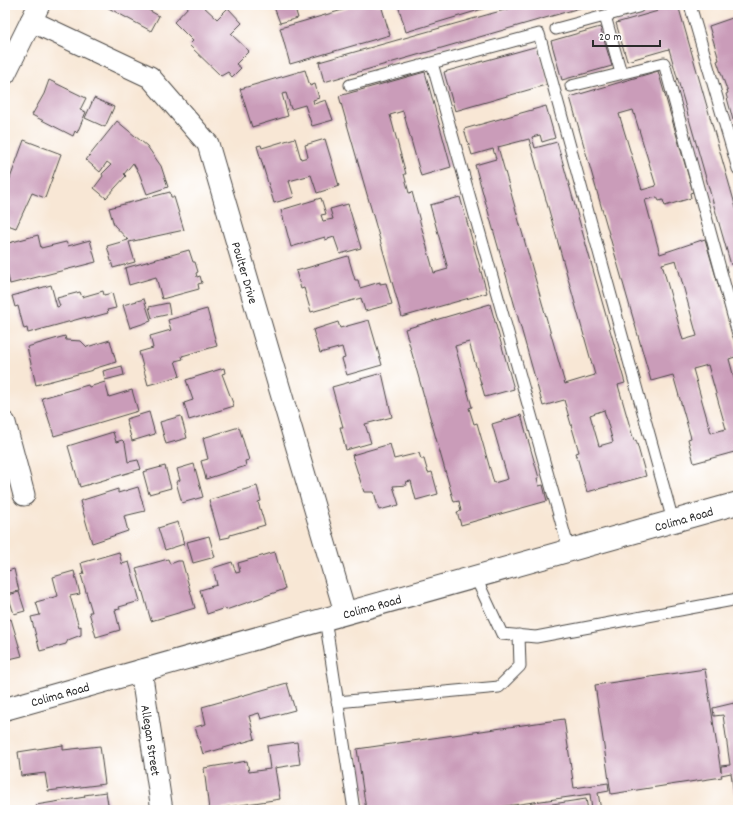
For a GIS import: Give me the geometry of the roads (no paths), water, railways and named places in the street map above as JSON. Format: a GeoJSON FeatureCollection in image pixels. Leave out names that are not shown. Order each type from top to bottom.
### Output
{"type":"FeatureCollection","features":[{"type":"Feature","properties":{"kind":"main road","name":"Colima Road"},"geometry":{"type":"LineString","coordinates":[[5,709],[335,615],[738,503]]}},
{"type":"Feature","properties":{"kind":"street"},"geometry":{"type":"LineString","coordinates":[[5,74],[35,13]]}},
{"type":"Feature","properties":{"kind":"street","name":"Poulter Drive"},"geometry":{"type":"LineString","coordinates":[[35,13],[150,77],[208,144],[335,615]]}},
{"type":"Feature","properties":{"kind":"street"},"geometry":{"type":"LineString","coordinates":[[5,423],[24,494]]}},
{"type":"Feature","properties":{"kind":"street","name":"Allegan Street"},"geometry":{"type":"LineString","coordinates":[[141,670],[162,810]]}},
{"type":"Feature","properties":{"kind":"lane"},"geometry":{"type":"LineString","coordinates":[[690,5],[738,170]]}},
{"type":"Feature","properties":{"kind":"lane"},"geometry":{"type":"LineString","coordinates":[[556,29],[638,7]]}},
{"type":"Feature","properties":{"kind":"lane"},"geometry":{"type":"LineString","coordinates":[[605,16],[621,73]]}},
{"type":"Feature","properties":{"kind":"lane"},"geometry":{"type":"LineString","coordinates":[[350,85],[539,34],[673,521]]}},
{"type":"Feature","properties":{"kind":"lane"},"geometry":{"type":"LineString","coordinates":[[432,63],[570,550]]}},
{"type":"Feature","properties":{"kind":"lane"},"geometry":{"type":"LineString","coordinates":[[571,86],[664,63],[738,334]]}},
{"type":"Feature","properties":{"kind":"lane"},"geometry":{"type":"LineString","coordinates":[[475,576],[502,634],[536,637],[738,599]]}},
{"type":"Feature","properties":{"kind":"lane"},"geometry":{"type":"LineString","coordinates":[[335,615],[337,702],[354,810]]}},
{"type":"Feature","properties":{"kind":"lane"},"geometry":{"type":"LineString","coordinates":[[337,702],[499,687],[520,666],[519,635]]}}]}
